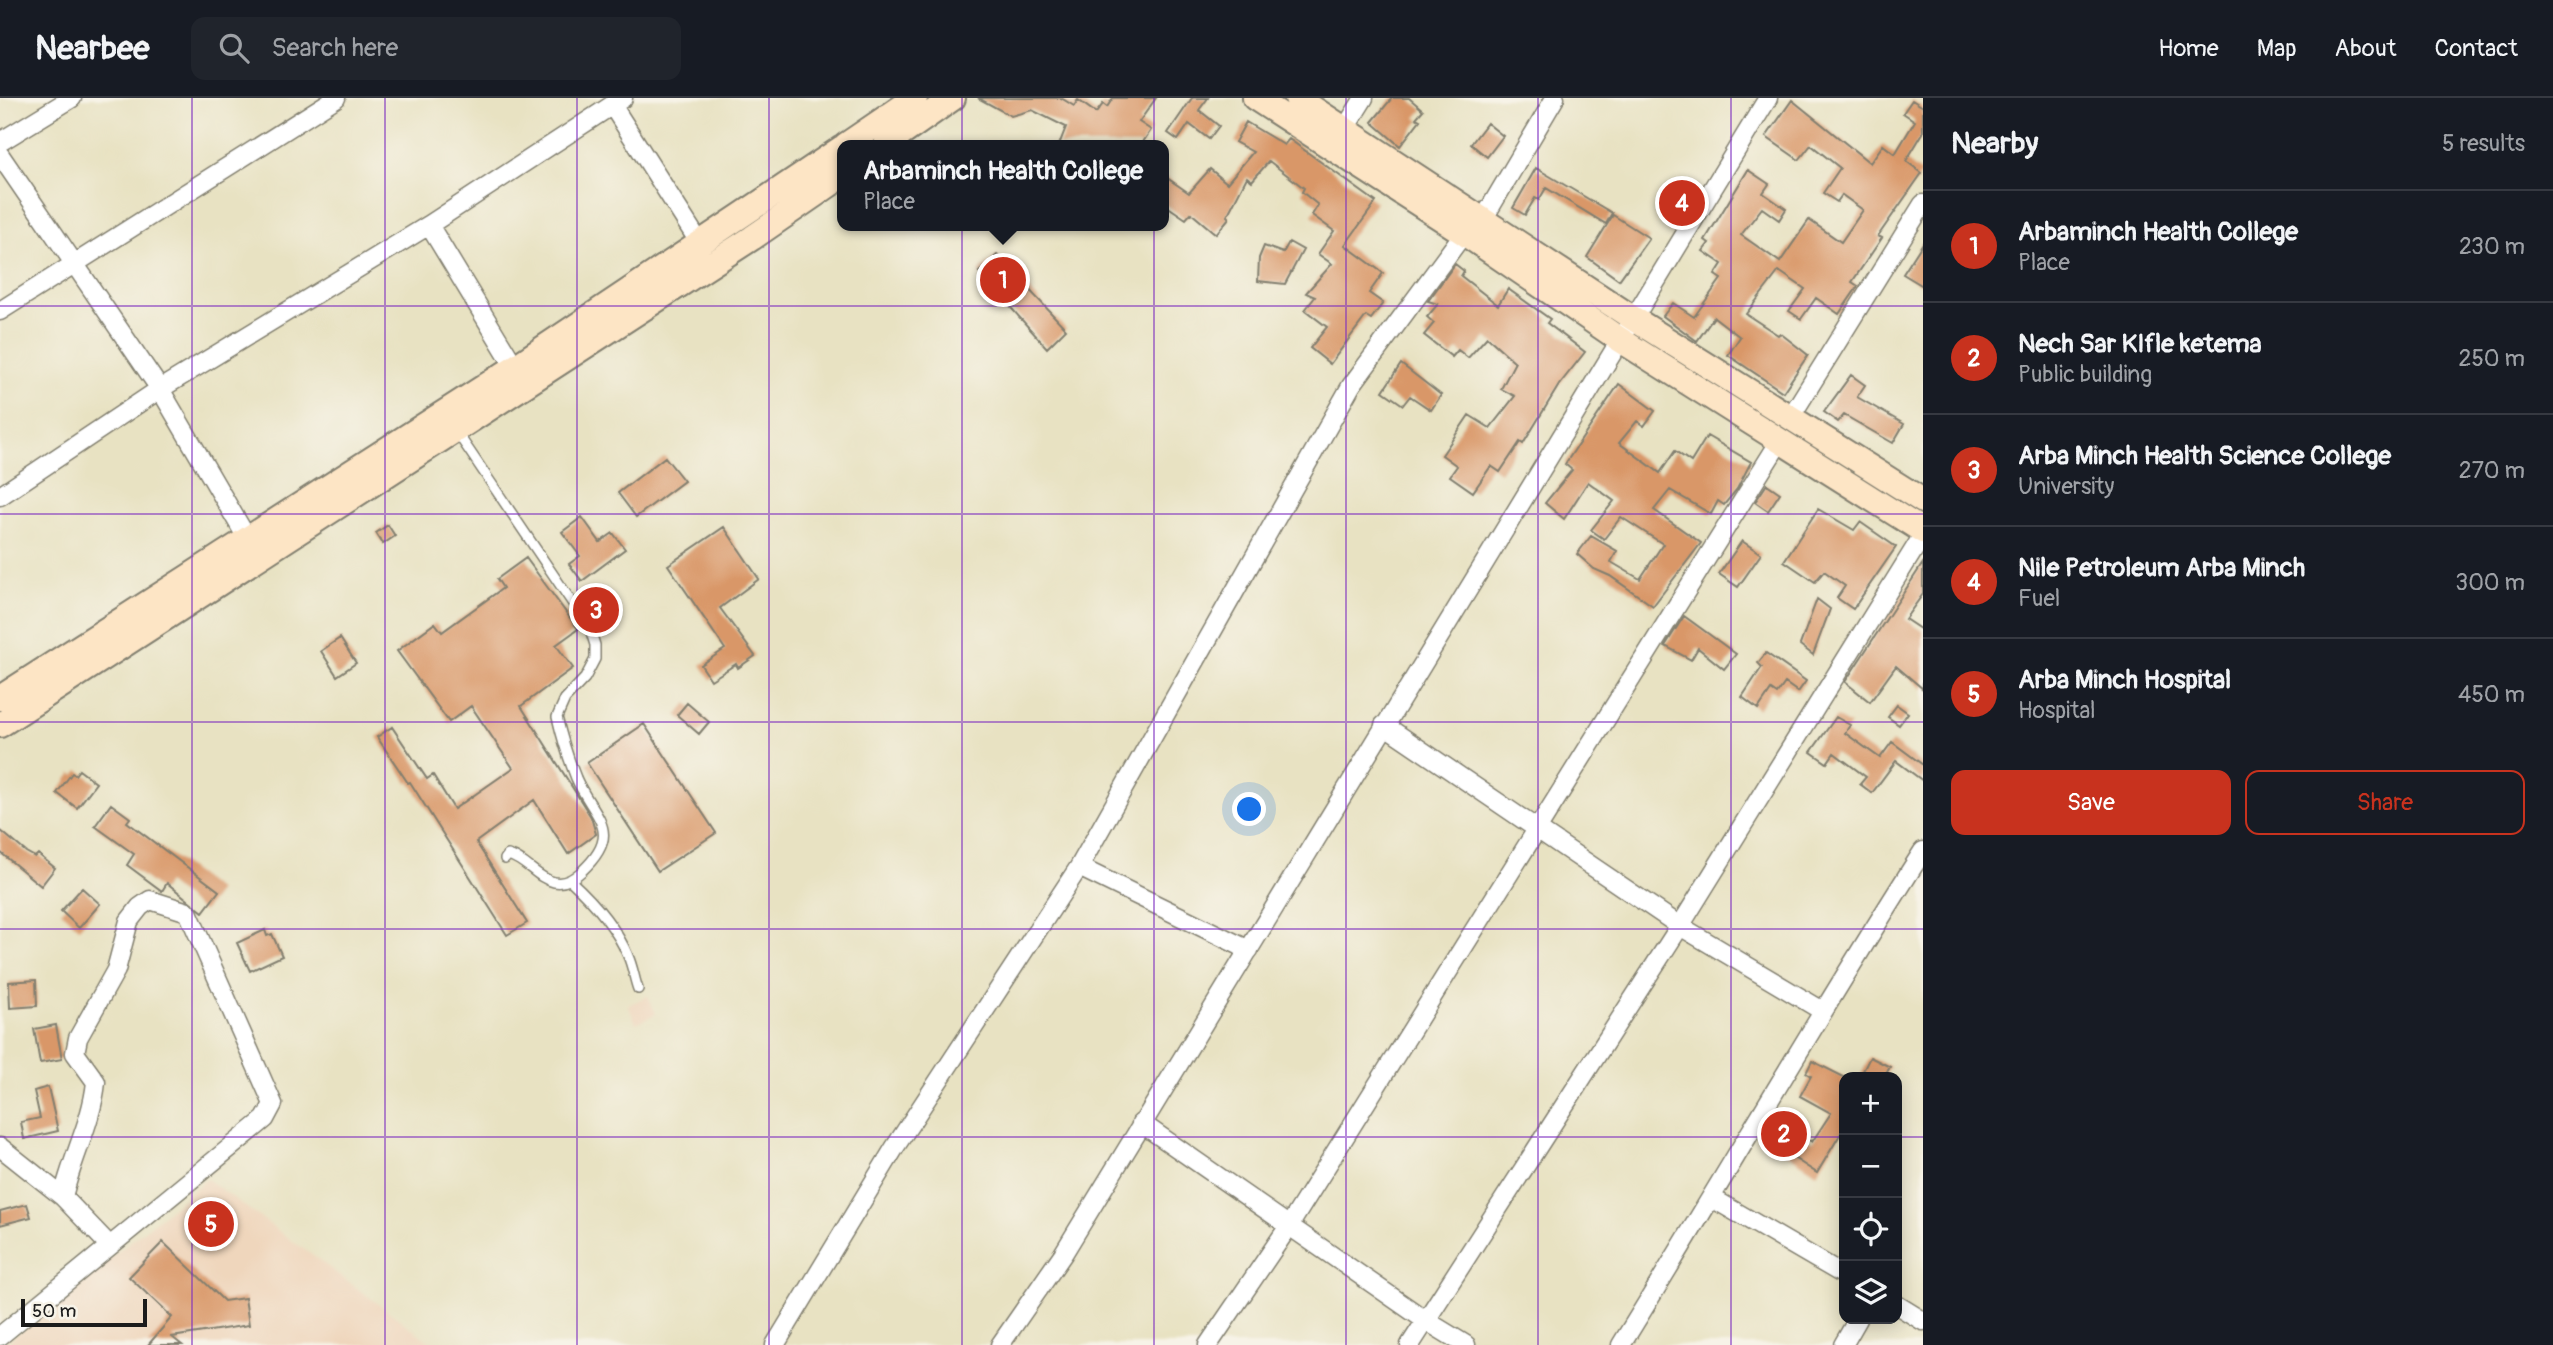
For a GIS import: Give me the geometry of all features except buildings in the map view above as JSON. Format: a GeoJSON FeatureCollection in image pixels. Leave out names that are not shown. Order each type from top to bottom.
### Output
{"type":"FeatureCollection","features":[{"type":"Feature","properties":{"kind":"main road"},"geometry":{"type":"LineString","coordinates":[[853,140],[915,98]]}},
{"type":"Feature","properties":{"kind":"main road"},"geometry":{"type":"LineString","coordinates":[[893,140],[953,98]]}},
{"type":"Feature","properties":{"kind":"main road"},"geometry":{"type":"LineString","coordinates":[[1255,98],[1464,233],[1619,339],[1923,502]]}},
{"type":"Feature","properties":{"kind":"main road"},"geometry":{"type":"LineString","coordinates":[[1297,98],[1484,218],[1634,319],[1923,533]]}},
{"type":"Feature","properties":{"kind":"main road"},"geometry":{"type":"LineString","coordinates":[[0,725],[450,421],[515,367],[837,151]]}},
{"type":"Feature","properties":{"kind":"main road"},"geometry":{"type":"LineString","coordinates":[[0,698],[247,538],[450,421],[752,238],[837,179]]}},
{"type":"Feature","properties":{"kind":"street"},"geometry":{"type":"LineString","coordinates":[[0,142],[72,98]]}},
{"type":"Feature","properties":{"kind":"street"},"geometry":{"type":"LineString","coordinates":[[0,312],[336,98]]}},
{"type":"Feature","properties":{"kind":"street"},"geometry":{"type":"LineString","coordinates":[[1344,130],[1364,98]]}},
{"type":"Feature","properties":{"kind":"street"},"geometry":{"type":"LineString","coordinates":[[1484,218],[1555,98]]}},
{"type":"Feature","properties":{"kind":"street"},"geometry":{"type":"LineString","coordinates":[[1000,1345],[1063,1254],[1768,98]]}},
{"type":"Feature","properties":{"kind":"street"},"geometry":{"type":"LineString","coordinates":[[0,496],[160,389],[429,225],[618,102],[701,245]]}},
{"type":"Feature","properties":{"kind":"street"},"geometry":{"type":"LineString","coordinates":[[0,155],[160,389],[247,538]]}},
{"type":"Feature","properties":{"kind":"street"},"geometry":{"type":"LineString","coordinates":[[1208,1345],[1289,1226],[1923,204]]}},
{"type":"Feature","properties":{"kind":"street"},"geometry":{"type":"LineString","coordinates":[[429,225],[515,367]]}},
{"type":"Feature","properties":{"kind":"street"},"geometry":{"type":"LineString","coordinates":[[775,1345],[895,1147],[1079,867],[1351,386],[1464,233]]}},
{"type":"Feature","properties":{"kind":"street"},"geometry":{"type":"LineString","coordinates":[[1410,1345],[1680,926],[1923,533]]}},
{"type":"Feature","properties":{"kind":"street"},"geometry":{"type":"LineString","coordinates":[[1384,725],[1538,827],[1680,926],[1821,1010]]}},
{"type":"Feature","properties":{"kind":"street"},"geometry":{"type":"LineString","coordinates":[[1622,1345],[1712,1198],[1821,1010],[1923,850]]}},
{"type":"Feature","properties":{"kind":"street"},"geometry":{"type":"LineString","coordinates":[[1079,867],[1250,950]]}},
{"type":"Feature","properties":{"kind":"street"},"geometry":{"type":"LineString","coordinates":[[0,1336],[265,1119],[274,1104],[188,912],[171,904],[150,900],[140,907],[129,921],[116,970],[78,1038],[75,1053],[96,1082],[93,1110],[77,1148],[64,1197]]}},
{"type":"Feature","properties":{"kind":"street"},"geometry":{"type":"LineString","coordinates":[[1141,1123],[1425,1320],[1466,1345]]}},
{"type":"Feature","properties":{"kind":"street"},"geometry":{"type":"LineString","coordinates":[[0,1147],[64,1197],[110,1247]]}},
{"type":"Feature","properties":{"kind":"street"},"geometry":{"type":"LineString","coordinates":[[1712,1198],[1839,1272]]}},
{"type":"Feature","properties":{"kind":"street"},"geometry":{"type":"LineString","coordinates":[[1902,1308],[1923,1321]]}},
{"type":"Feature","properties":{"kind":"street"},"geometry":{"type":"LineString","coordinates":[[1843,1345],[1855,1324]]}},
{"type":"Feature","properties":{"kind":"lane"},"geometry":{"type":"LineString","coordinates":[[450,421],[578,610],[590,629],[595,645],[595,659],[585,678],[565,699],[557,717],[577,780],[603,822],[606,832],[593,860],[571,881],[552,882],[520,858],[508,855],[505,859]]}},
{"type":"Feature","properties":{"kind":"lane"},"geometry":{"type":"LineString","coordinates":[[571,881],[593,901],[619,939],[629,958],[638,989]]}},
{"type":"Feature","properties":{"kind":"shaded area"},"geometry":{"type":"Polygon","coordinates":[[[648,996],[656,1014],[636,1023],[628,1005],[648,996]]]}},
{"type":"Feature","properties":{"kind":"shaded area"},"geometry":{"type":"Polygon","coordinates":[[[207,1179],[331,1269],[434,1345],[4,1345],[207,1179]]]}},
{"type":"Feature","properties":{"kind":"place","name":"Nile Petroleum Arba Minch"},"geometry":{"type":"Point","coordinates":[1682,203]}},
{"type":"Feature","properties":{"kind":"place","name":"Arbaminch Health College"},"geometry":{"type":"Point","coordinates":[1003,280]}},
{"type":"Feature","properties":{"kind":"place","name":"Arba Minch Health Science College"},"geometry":{"type":"Point","coordinates":[596,610]}},
{"type":"Feature","properties":{"kind":"place","name":"Nech Sar KIfle ketema"},"geometry":{"type":"Point","coordinates":[1784,1134]}},
{"type":"Feature","properties":{"kind":"place","name":"Arba Minch Hospital"},"geometry":{"type":"Point","coordinates":[211,1224]}}]}
